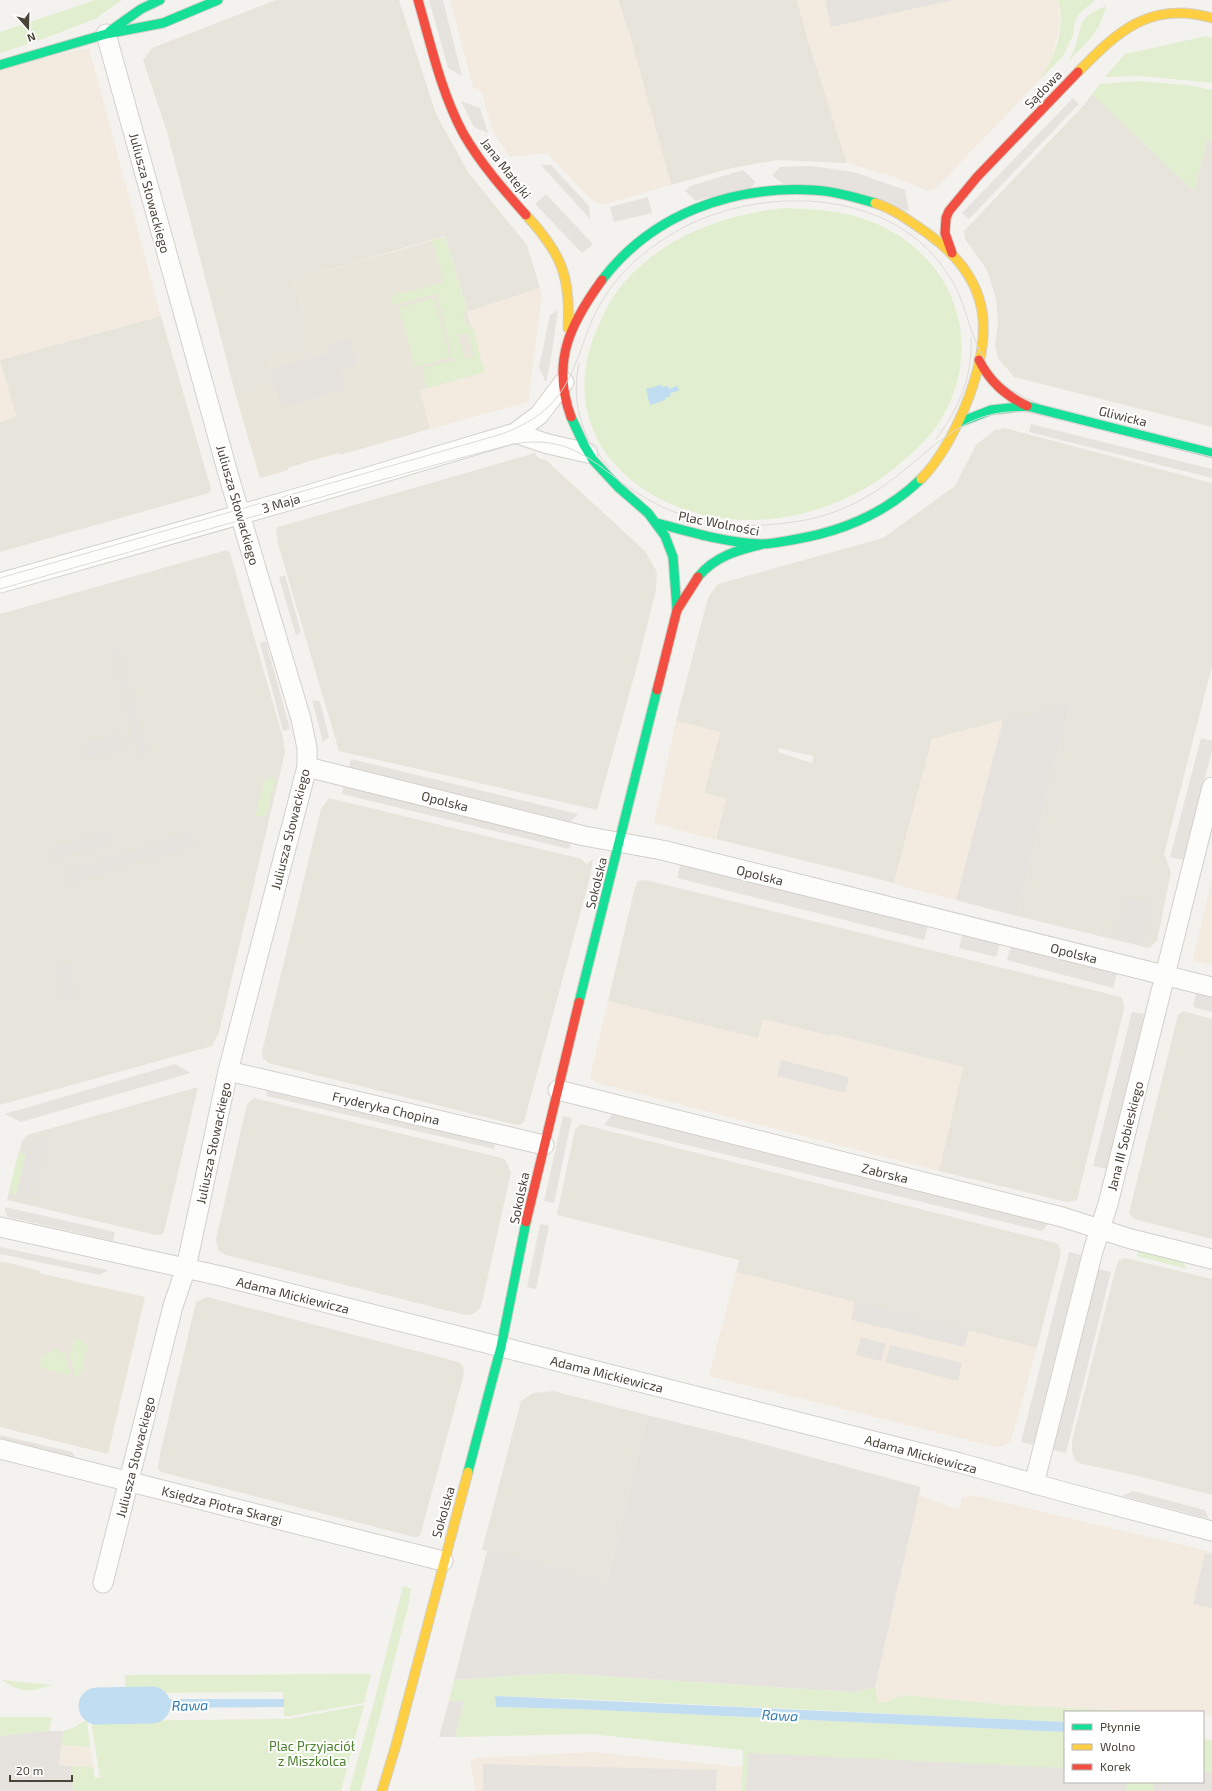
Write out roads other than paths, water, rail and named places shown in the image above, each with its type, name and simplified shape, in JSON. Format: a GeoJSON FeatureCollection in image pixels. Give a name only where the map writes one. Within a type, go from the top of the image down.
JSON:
{"type":"FeatureCollection","features":[{"type":"Feature","properties":{"kind":"street"},"geometry":{"type":"LineString","coordinates":[[106,34],[141,9],[160,0]]}},
{"type":"Feature","properties":{"kind":"street"},"geometry":{"type":"LineString","coordinates":[[0,65],[106,34],[163,23],[218,0]]}},
{"type":"Feature","properties":{"kind":"street","name":"Jana Matejki"},"geometry":{"type":"LineString","coordinates":[[418,0],[444,88],[463,132],[479,159],[494,178],[539,228],[550,243],[562,266],[566,278],[570,303],[564,347]]}},
{"type":"Feature","properties":{"kind":"street","name":"Sądowa"},"geometry":{"type":"LineString","coordinates":[[952,253],[946,240],[945,233],[946,218],[949,211],[997,155],[1114,34],[1146,12],[1170,7],[1196,10],[1212,18]]}},
{"type":"Feature","properties":{"kind":"street","name":"Juliusza Słowackiego"},"geometry":{"type":"LineString","coordinates":[[103,1583],[173,1306],[186,1268],[228,1071],[307,767],[307,748],[300,719],[240,515],[106,34]]}},
{"type":"Feature","properties":{"kind":"street","name":"Plac Wolności"},"geometry":{"type":"LineString","coordinates":[[781,189],[816,189],[842,192],[896,211],[927,231],[952,253],[967,271],[980,301],[983,319],[983,336],[971,392],[958,423],[934,464],[924,476],[888,505],[854,523],[823,534],[762,544],[724,540],[657,523],[642,507],[610,479],[588,453],[572,421],[564,382],[564,347],[584,304],[619,259],[676,216],[708,204],[746,193],[781,189]]}},
{"type":"Feature","properties":{"kind":"street","name":"Gliwicka"},"geometry":{"type":"LineString","coordinates":[[979,360],[986,375],[997,388],[1010,398],[1027,406],[1212,453]]}},
{"type":"Feature","properties":{"kind":"street","name":"3 Maja"},"geometry":{"type":"LineString","coordinates":[[0,583],[240,515],[515,433],[539,415],[564,382]]}},
{"type":"Feature","properties":{"kind":"street","name":"Gliwicka"},"geometry":{"type":"LineString","coordinates":[[958,423],[992,409],[1009,405],[1027,406]]}},
{"type":"Feature","properties":{"kind":"street"},"geometry":{"type":"LineString","coordinates":[[515,433],[548,444],[588,453]]}},
{"type":"Feature","properties":{"kind":"street","name":"Sokolska"},"geometry":{"type":"LineString","coordinates":[[657,523],[672,548],[677,610]]}},
{"type":"Feature","properties":{"kind":"street","name":"Sokolska"},"geometry":{"type":"LineString","coordinates":[[382,1791],[396,1745],[443,1561],[501,1347],[528,1212],[544,1145],[677,610],[694,579],[708,565],[726,555],[762,544]]}},
{"type":"Feature","properties":{"kind":"street","name":"Opolska"},"geometry":{"type":"LineString","coordinates":[[307,767],[584,836],[662,850],[1212,987]]}},
{"type":"Feature","properties":{"kind":"street","name":"Jana III Sobieskiego"},"geometry":{"type":"LineString","coordinates":[[1034,1484],[1100,1229],[1108,1204],[1212,787]]}},
{"type":"Feature","properties":{"kind":"street","name":"Fryderyka Chopina"},"geometry":{"type":"LineString","coordinates":[[228,1071],[544,1145]]}},
{"type":"Feature","properties":{"kind":"street","name":"Zabrska"},"geometry":{"type":"LineString","coordinates":[[558,1090],[1062,1217],[1131,1239],[1212,1259]]}},
{"type":"Feature","properties":{"kind":"street","name":"Adama Mickiewicza"},"geometry":{"type":"LineString","coordinates":[[0,1227],[186,1268],[501,1347],[960,1463],[1212,1531]]}},
{"type":"Feature","properties":{"kind":"street","name":"Księdza Piotra Skargi"},"geometry":{"type":"LineString","coordinates":[[0,1450],[129,1481],[443,1561]]}},
{"type":"Feature","properties":{"kind":"water"},"geometry":{"type":"Polygon","coordinates":[[[661,385],[662,387],[668,386],[669,389],[677,386],[679,391],[670,393],[671,396],[665,398],[665,400],[650,405],[646,389],[661,385]]]}},
{"type":"Feature","properties":{"kind":"water"},"geometry":{"type":"Polygon","coordinates":[[[495,1696],[1064,1722],[1064,1732],[577,1709],[496,1707],[495,1696]]]}},
{"type":"Feature","properties":{"kind":"water"},"geometry":{"type":"Polygon","coordinates":[[[101,1699],[284,1699],[284,1707],[101,1708],[101,1699]]]}},
{"type":"Feature","properties":{"kind":"waterway","name":"Rawa"},"geometry":{"type":"LineString","coordinates":[[97,1706],[152,1705]]}},
{"type":"Feature","properties":{"kind":"tram line"},"geometry":{"type":"LineString","coordinates":[[0,578],[502,434],[519,427],[545,410],[563,389],[577,361],[598,308],[627,268],[649,249],[686,226],[719,213],[755,204],[791,201],[828,203],[864,211],[897,226],[926,247],[949,276],[960,296],[972,333],[984,359],[1000,381],[1011,389],[1040,404],[1212,448]]}},
{"type":"Feature","properties":{"kind":"tram line"},"geometry":{"type":"LineString","coordinates":[[936,439],[958,404],[963,392],[970,366],[971,338]]}},
{"type":"Feature","properties":{"kind":"tram line"},"geometry":{"type":"LineString","coordinates":[[579,364],[576,384],[579,414],[592,445],[609,467]]}},
{"type":"Feature","properties":{"kind":"tram line"},"geometry":{"type":"LineString","coordinates":[[0,589],[367,484],[506,446],[526,442],[551,443],[580,453],[644,497],[679,514],[716,523],[735,525],[773,524],[806,520],[831,513],[855,503],[867,497],[889,482],[951,433],[968,423],[985,416],[1005,412],[1027,412],[1212,457]]}},
{"type":"Feature","properties":{"kind":"park label","name":"Plac Przyjaciół z Miszkolca"},"geometry":{"type":"Point","coordinates":[312,1754]}}]}
